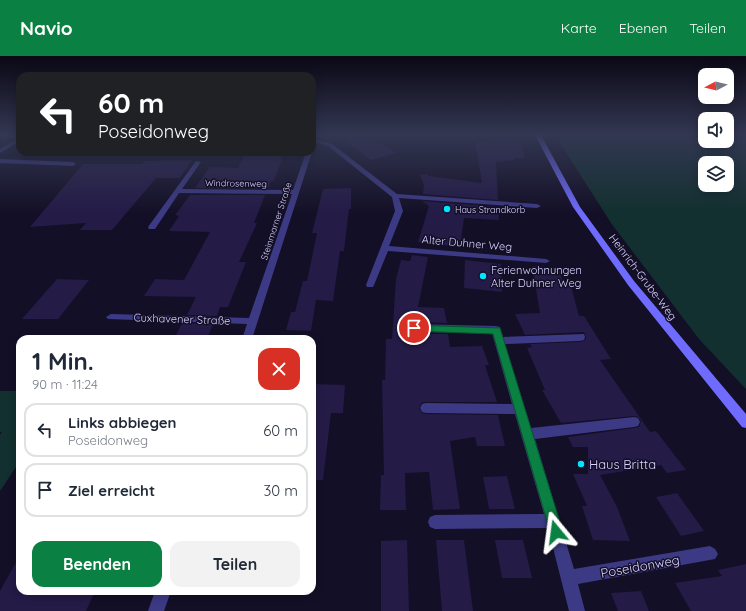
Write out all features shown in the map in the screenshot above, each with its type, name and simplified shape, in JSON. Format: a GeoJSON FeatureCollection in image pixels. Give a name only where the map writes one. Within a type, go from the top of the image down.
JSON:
{"type":"FeatureCollection","features":[{"type":"Feature","properties":{"kind":"street","name":"Steinmarner Straße"},"geometry":{"type":"LineString","coordinates":[[253,321],[306,161]]}},
{"type":"Feature","properties":{"kind":"street"},"geometry":{"type":"LineString","coordinates":[[350,161],[395,196],[537,206]]}},
{"type":"Feature","properties":{"kind":"street","name":"Heinrich-Grube-Weg"},"geometry":{"type":"LineString","coordinates":[[552,161],[577,207],[631,283],[746,423]]}},
{"type":"Feature","properties":{"kind":"street"},"geometry":{"type":"LineString","coordinates":[[0,162],[73,164]]}},
{"type":"Feature","properties":{"kind":"street","name":"Windrosenweg"},"geometry":{"type":"LineString","coordinates":[[152,228],[198,162]]}},
{"type":"Feature","properties":{"kind":"street","name":"Windrosenweg"},"geometry":{"type":"LineString","coordinates":[[177,191],[295,192]]}},
{"type":"Feature","properties":{"kind":"street"},"geometry":{"type":"LineString","coordinates":[[370,285],[399,212],[395,196]]}},
{"type":"Feature","properties":{"kind":"street","name":"Alter Duhner Weg"},"geometry":{"type":"LineString","coordinates":[[385,248],[546,261]]}},
{"type":"Feature","properties":{"kind":"street","name":"Cuxhavener Straße"},"geometry":{"type":"LineString","coordinates":[[111,317],[253,321]]}},
{"type":"Feature","properties":{"kind":"street"},"geometry":{"type":"LineString","coordinates":[[248,335],[253,321]]}},
{"type":"Feature","properties":{"kind":"street"},"geometry":{"type":"LineString","coordinates":[[414,328],[496,330],[570,578],[577,611]]}},
{"type":"Feature","properties":{"kind":"street"},"geometry":{"type":"LineString","coordinates":[[500,341],[580,337]]}},
{"type":"Feature","properties":{"kind":"street"},"geometry":{"type":"LineString","coordinates":[[426,408],[520,410]]}},
{"type":"Feature","properties":{"kind":"street"},"geometry":{"type":"LineString","coordinates":[[527,434],[634,422]]}},
{"type":"Feature","properties":{"kind":"street"},"geometry":{"type":"LineString","coordinates":[[435,522],[553,521]]}},
{"type":"Feature","properties":{"kind":"street","name":"Poseidonweg"},"geometry":{"type":"LineString","coordinates":[[570,578],[710,554]]}},
{"type":"Feature","properties":{"kind":"street"},"geometry":{"type":"LineString","coordinates":[[156,611],[162,595]]}},
{"type":"Feature","properties":{"kind":"green space"},"geometry":{"type":"Polygon","coordinates":[[[571,161],[698,161],[698,192],[734,192],[734,161],[746,161],[746,389],[699,339],[611,223],[571,161]]]}},
{"type":"Feature","properties":{"kind":"green space"},"geometry":{"type":"Polygon","coordinates":[[[0,391],[16,391],[16,467],[0,491],[0,435],[2,432],[0,432],[0,391]]]}},
{"type":"Feature","properties":{"kind":"building"},"geometry":{"type":"Polygon","coordinates":[[[145,161],[191,161],[180,178],[156,178],[112,230],[80,230],[86,223],[30,227],[83,164],[142,164],[145,161]]]}},
{"type":"Feature","properties":{"kind":"building"},"geometry":{"type":"Polygon","coordinates":[[[242,161],[281,161],[274,181],[271,181],[268,188],[195,188],[210,167],[238,168],[242,161]]]}},
{"type":"Feature","properties":{"kind":"building"},"geometry":{"type":"Polygon","coordinates":[[[478,161],[506,161],[496,162],[498,200],[423,194],[424,185],[420,174],[425,175],[425,173],[429,176],[482,183],[478,161]]]}},
{"type":"Feature","properties":{"kind":"building"},"geometry":{"type":"Polygon","coordinates":[[[351,188],[351,209],[349,209],[344,251],[340,251],[333,301],[316,300],[311,331],[286,330],[291,312],[295,312],[303,281],[307,281],[317,233],[312,233],[323,189],[351,188]]]}},
{"type":"Feature","properties":{"kind":"building"},"geometry":{"type":"Polygon","coordinates":[[[190,195],[265,195],[254,223],[257,223],[239,262],[246,262],[228,307],[220,307],[217,316],[187,315],[196,297],[144,296],[155,279],[184,280],[210,232],[169,231],[179,216],[175,215],[190,195]]]}},
{"type":"Feature","properties":{"kind":"building"},"geometry":{"type":"Polygon","coordinates":[[[422,201],[498,207],[499,220],[464,218],[460,247],[418,242],[429,206],[422,201]]]}},
{"type":"Feature","properties":{"kind":"building"},"geometry":{"type":"Polygon","coordinates":[[[412,255],[428,257],[418,307],[444,308],[447,323],[414,322],[408,327],[408,329],[414,334],[448,334],[450,347],[482,346],[489,365],[485,365],[497,402],[421,403],[419,409],[422,413],[426,414],[498,415],[505,446],[477,446],[475,437],[450,441],[460,509],[433,510],[429,472],[405,473],[406,510],[380,509],[381,475],[384,475],[382,380],[385,380],[386,339],[392,339],[396,279],[401,260],[410,261],[412,255]]]}},
{"type":"Feature","properties":{"kind":"building","name":"Ferienwohnungen Alter Duhner Weg"},"geometry":{"type":"Polygon","coordinates":[[[465,260],[501,264],[502,292],[464,288],[465,260]]]}},
{"type":"Feature","properties":{"kind":"building"},"geometry":{"type":"Polygon","coordinates":[[[532,266],[559,268],[564,286],[571,286],[579,316],[584,316],[611,359],[600,360],[650,432],[656,431],[686,470],[667,473],[661,465],[600,475],[617,507],[630,541],[593,540],[582,506],[587,506],[573,474],[588,474],[588,447],[573,447],[568,437],[639,427],[641,421],[638,417],[634,416],[561,423],[542,390],[545,390],[527,348],[532,347],[530,344],[580,342],[585,340],[586,337],[584,332],[525,335],[515,314],[540,313],[532,266]]]}},
{"type":"Feature","properties":{"kind":"building"},"geometry":{"type":"Polygon","coordinates":[[[57,279],[89,280],[58,319],[22,319],[57,279]]]}},
{"type":"Feature","properties":{"kind":"building"},"geometry":{"type":"Polygon","coordinates":[[[182,323],[213,324],[209,335],[176,335],[182,323]]]}},
{"type":"Feature","properties":{"kind":"building"},"geometry":{"type":"Polygon","coordinates":[[[316,384],[345,385],[343,413],[331,413],[323,480],[316,480],[316,384]]]}},
{"type":"Feature","properties":{"kind":"building"},"geometry":{"type":"Polygon","coordinates":[[[507,476],[515,509],[489,509],[483,477],[507,476]]]}},
{"type":"Feature","properties":{"kind":"building"},"geometry":{"type":"Polygon","coordinates":[[[677,493],[704,531],[681,536],[656,497],[677,493]]]}},
{"type":"Feature","properties":{"kind":"building"},"geometry":{"type":"Polygon","coordinates":[[[407,540],[409,611],[381,611],[381,541],[407,540]]]}},
{"type":"Feature","properties":{"kind":"building"},"geometry":{"type":"Polygon","coordinates":[[[436,540],[464,540],[473,611],[442,611],[436,540]]]}},
{"type":"Feature","properties":{"kind":"building"},"geometry":{"type":"Polygon","coordinates":[[[495,540],[523,540],[532,578],[502,578],[495,540]]]}},
{"type":"Feature","properties":{"kind":"building"},"geometry":{"type":"Polygon","coordinates":[[[16,562],[16,595],[93,595],[86,611],[0,611],[0,591],[16,562]]]}},
{"type":"Feature","properties":{"kind":"building"},"geometry":{"type":"Polygon","coordinates":[[[746,564],[746,611],[691,611],[675,583],[722,576],[718,570],[746,564]]]}},
{"type":"Feature","properties":{"kind":"building"},"geometry":{"type":"Polygon","coordinates":[[[641,591],[649,611],[618,611],[611,593],[641,591]]]}},
{"type":"Feature","properties":{"kind":"place","name":"Haus Strandkorb"},"geometry":{"type":"Point","coordinates":[447,209]}},
{"type":"Feature","properties":{"kind":"place","name":"Ferienwohnungen Alter Duhner Weg"},"geometry":{"type":"Point","coordinates":[483,276]}},
{"type":"Feature","properties":{"kind":"place","name":"Haus Britta"},"geometry":{"type":"Point","coordinates":[581,464]}},
{"type":"Feature","properties":{"kind":"route"},"geometry":{"type":"LineString","coordinates":[[414,328],[496,330],[556,532]]}}]}
